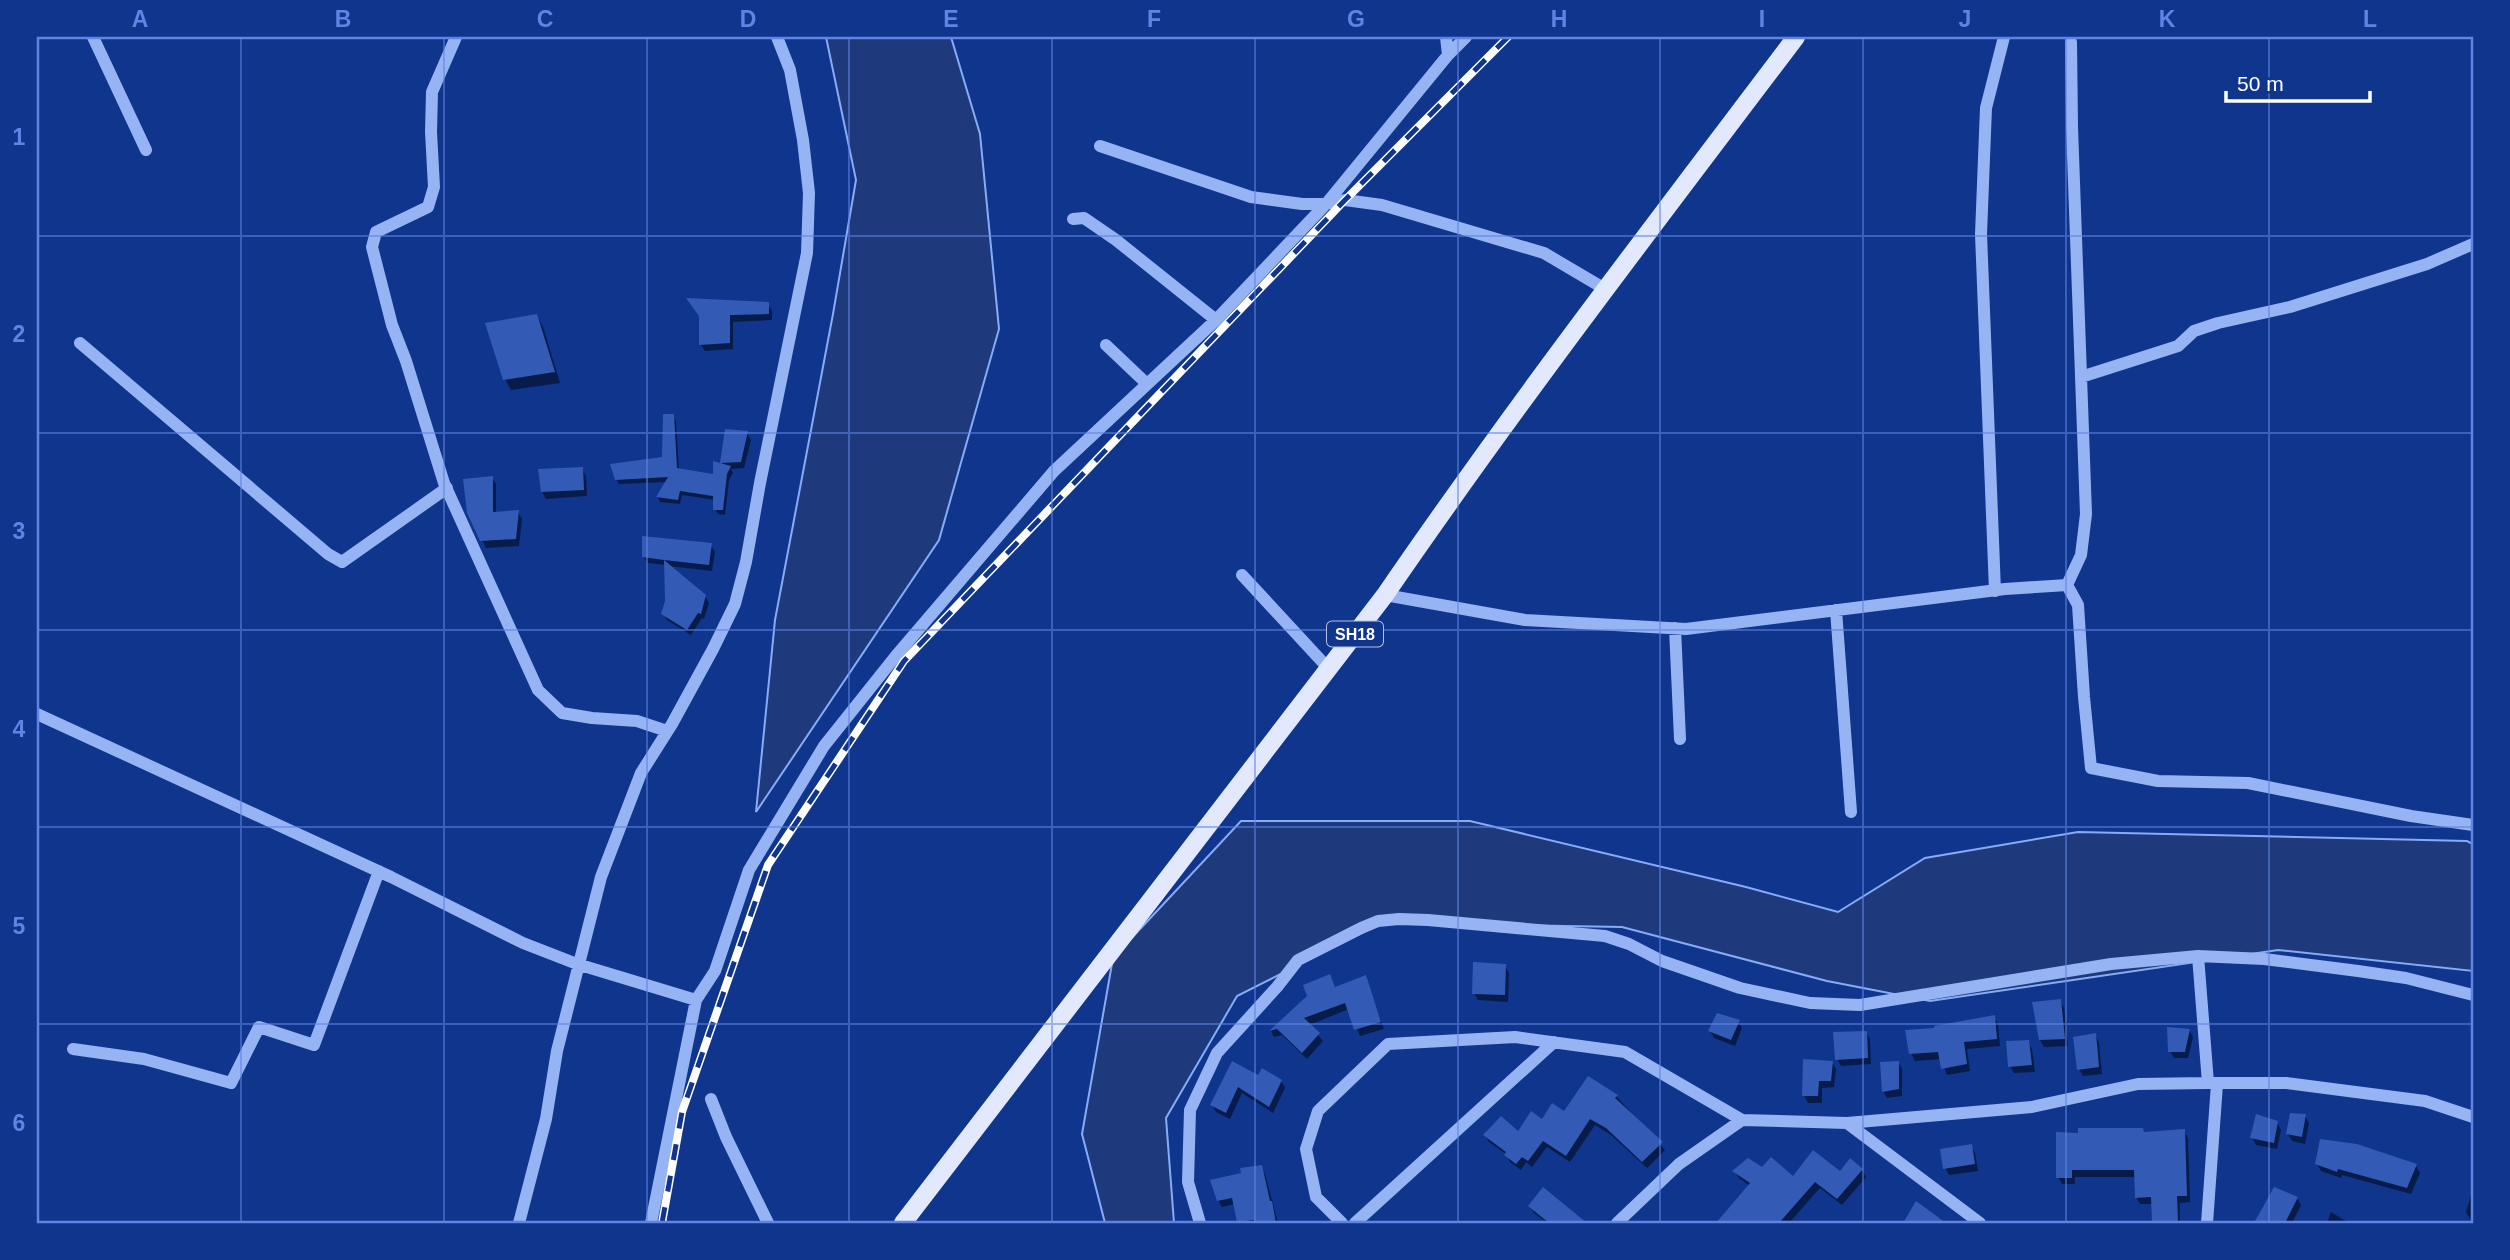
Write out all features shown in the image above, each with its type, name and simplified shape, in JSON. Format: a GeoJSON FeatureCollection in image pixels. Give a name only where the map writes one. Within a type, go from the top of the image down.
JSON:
{"type":"FeatureCollection","features":[{"type":"Feature","properties":{"kind":"main road","name":"SH18"},"geometry":{"type":"LineString","coordinates":[[903,1223],[1385,596],[1449,502],[1605,289],[1796,37]]}},
{"type":"Feature","properties":{"kind":"street"},"geometry":{"type":"LineString","coordinates":[[93,37],[146,150]]}},
{"type":"Feature","properties":{"kind":"street"},"geometry":{"type":"LineString","coordinates":[[456,37],[432,92],[430,132],[435,187],[428,207],[376,232],[372,247],[391,325],[406,361],[447,488],[538,690],[562,713],[637,721],[667,731]]}},
{"type":"Feature","properties":{"kind":"street"},"geometry":{"type":"LineString","coordinates":[[519,1223],[546,1119],[557,1051],[601,877],[641,773],[713,649],[735,604],[747,562],[760,483],[807,253],[809,193],[803,140],[790,70],[776,37]]}},
{"type":"Feature","properties":{"kind":"street"},"geometry":{"type":"LineString","coordinates":[[1446,37],[1448,55]]}},
{"type":"Feature","properties":{"kind":"street"},"geometry":{"type":"LineString","coordinates":[[651,1223],[696,1000],[715,971],[748,870],[824,747],[895,657],[1054,471],[1216,320],[1326,204],[1448,55],[1466,37]]}},
{"type":"Feature","properties":{"kind":"street"},"geometry":{"type":"LineString","coordinates":[[1995,591],[1980,234],[1986,108],[2004,37]]}},
{"type":"Feature","properties":{"kind":"street"},"geometry":{"type":"LineString","coordinates":[[2067,585],[2081,555],[2086,514],[2071,127],[2071,42]]}},
{"type":"Feature","properties":{"kind":"street"},"geometry":{"type":"LineString","coordinates":[[1100,146],[1251,197],[1302,204],[1326,204],[1345,200],[1382,205],[1544,253],[1605,289]]}},
{"type":"Feature","properties":{"kind":"street"},"geometry":{"type":"LineString","coordinates":[[1073,219],[1084,218],[1116,240],[1216,320]]}},
{"type":"Feature","properties":{"kind":"street"},"geometry":{"type":"LineString","coordinates":[[2081,377],[2178,346],[2194,331],[2303,303],[2427,264],[2473,244]]}},
{"type":"Feature","properties":{"kind":"street"},"geometry":{"type":"LineString","coordinates":[[80,343],[328,554],[342,562],[447,488]]}},
{"type":"Feature","properties":{"kind":"street"},"geometry":{"type":"LineString","coordinates":[[1105,345],[1146,383]]}},
{"type":"Feature","properties":{"kind":"street"},"geometry":{"type":"LineString","coordinates":[[1242,575],[1328,668]]}},
{"type":"Feature","properties":{"kind":"street"},"geometry":{"type":"LineString","coordinates":[[1385,596],[1525,620],[1675,628],[2067,585]]}},
{"type":"Feature","properties":{"kind":"street"},"geometry":{"type":"LineString","coordinates":[[2067,585],[2078,605],[2091,768],[2158,781],[2248,783],[2411,816],[2473,825]]}},
{"type":"Feature","properties":{"kind":"street"},"geometry":{"type":"LineString","coordinates":[[1836,610],[1851,812]]}},
{"type":"Feature","properties":{"kind":"street"},"geometry":{"type":"LineString","coordinates":[[1675,628],[1679,739]]}},
{"type":"Feature","properties":{"kind":"street"},"geometry":{"type":"LineString","coordinates":[[37,715],[379,871],[523,943],[578,964],[696,1000]]}},
{"type":"Feature","properties":{"kind":"street"},"geometry":{"type":"LineString","coordinates":[[73,1049],[144,1059],[231,1083],[259,1027],[314,1045],[379,871]]}},
{"type":"Feature","properties":{"kind":"street"},"geometry":{"type":"LineString","coordinates":[[1200,1223],[1188,1182],[1190,1110],[1217,1054],[1298,960],[1378,921],[1428,920],[1605,936],[1629,944],[1662,961],[1740,988],[1810,1003],[1860,1005],[2111,964],[2198,956],[2264,959],[2358,971],[2406,978],[2473,995]]}},
{"type":"Feature","properties":{"kind":"street"},"geometry":{"type":"LineString","coordinates":[[2198,956],[2213,1084],[2207,1223]]}},
{"type":"Feature","properties":{"kind":"street"},"geometry":{"type":"LineString","coordinates":[[1342,1223],[1316,1196],[1306,1149],[1318,1111],[1388,1044],[1515,1037],[1625,1052],[1742,1120],[1847,1123],[2032,1107],[2138,1084],[2286,1083],[2425,1101],[2473,1116]]}},
{"type":"Feature","properties":{"kind":"street"},"geometry":{"type":"LineString","coordinates":[[1355,1223],[1554,1042]]}},
{"type":"Feature","properties":{"kind":"street"},"geometry":{"type":"LineString","coordinates":[[711,1099],[726,1137],[768,1223]]}},
{"type":"Feature","properties":{"kind":"street"},"geometry":{"type":"LineString","coordinates":[[1621,1222],[1679,1164],[1742,1120]]}},
{"type":"Feature","properties":{"kind":"street"},"geometry":{"type":"LineString","coordinates":[[1847,1123],[1980,1223]]}},
{"type":"Feature","properties":{"kind":"water"},"geometry":{"type":"Polygon","coordinates":[[[826,37],[951,37],[980,134],[999,329],[939,540],[756,812],[775,620],[856,180],[826,37]]]}},
{"type":"Feature","properties":{"kind":"water"},"geometry":{"type":"Polygon","coordinates":[[[1241,821],[1470,821],[1746,887],[1838,912],[1925,858],[2078,832],[2467,841],[2473,844],[2473,971],[2278,950],[1930,1001],[1827,981],[1622,927],[1382,923],[1237,996],[1166,1118],[1174,1223],[1105,1223],[1082,1134],[1113,958],[1241,821]]]}},
{"type":"Feature","properties":{"kind":"building"},"geometry":{"type":"Polygon","coordinates":[[[686,298],[769,302],[769,314],[730,315],[730,343],[699,345],[699,316],[686,298]]]}},
{"type":"Feature","properties":{"kind":"building"},"geometry":{"type":"Polygon","coordinates":[[[537,314],[555,372],[503,380],[485,323],[537,314]]]}},
{"type":"Feature","properties":{"kind":"building"},"geometry":{"type":"Polygon","coordinates":[[[663,414],[674,414],[677,468],[713,474],[713,461],[731,466],[727,474],[723,510],[713,510],[713,496],[680,491],[678,500],[656,497],[668,477],[615,480],[610,464],[662,457],[663,414]]]}},
{"type":"Feature","properties":{"kind":"building"},"geometry":{"type":"Polygon","coordinates":[[[725,429],[748,431],[741,462],[720,463],[725,429]]]}},
{"type":"Feature","properties":{"kind":"building"},"geometry":{"type":"Polygon","coordinates":[[[583,467],[584,490],[541,492],[538,469],[583,467]]]}},
{"type":"Feature","properties":{"kind":"building"},"geometry":{"type":"Polygon","coordinates":[[[493,476],[493,512],[519,510],[516,539],[480,541],[467,513],[463,479],[493,476]]]}},
{"type":"Feature","properties":{"kind":"building"},"geometry":{"type":"Polygon","coordinates":[[[642,536],[712,543],[709,565],[642,557],[642,536]]]}},
{"type":"Feature","properties":{"kind":"building"},"geometry":{"type":"Polygon","coordinates":[[[664,560],[706,595],[701,614],[698,613],[687,630],[661,614],[665,601],[664,560]]]}},
{"type":"Feature","properties":{"kind":"building"},"geometry":{"type":"Polygon","coordinates":[[[1473,962],[1506,964],[1505,995],[1472,994],[1473,962]]]}},
{"type":"Feature","properties":{"kind":"building"},"geometry":{"type":"Polygon","coordinates":[[[1330,974],[1335,987],[1366,975],[1381,1022],[1354,1030],[1345,1003],[1304,1018],[1320,1033],[1302,1053],[1277,1029],[1269,1031],[1307,996],[1303,985],[1330,974]]]}},
{"type":"Feature","properties":{"kind":"building"},"geometry":{"type":"Polygon","coordinates":[[[2061,999],[2065,1039],[2039,1040],[2032,1002],[2061,999]]]}},
{"type":"Feature","properties":{"kind":"building"},"geometry":{"type":"Polygon","coordinates":[[[1717,1013],[1740,1020],[1731,1040],[1708,1031],[1717,1013]]]}},
{"type":"Feature","properties":{"kind":"building"},"geometry":{"type":"Polygon","coordinates":[[[1995,1015],[1997,1039],[1964,1042],[1967,1064],[1941,1069],[1938,1052],[1909,1054],[1905,1030],[1934,1028],[1995,1015]]]}},
{"type":"Feature","properties":{"kind":"building"},"geometry":{"type":"Polygon","coordinates":[[[2167,1027],[2190,1029],[2185,1052],[2168,1052],[2167,1027]]]}},
{"type":"Feature","properties":{"kind":"building"},"geometry":{"type":"Polygon","coordinates":[[[1867,1031],[1868,1058],[1835,1060],[1833,1032],[1867,1031]]]}},
{"type":"Feature","properties":{"kind":"building"},"geometry":{"type":"Polygon","coordinates":[[[2096,1033],[2099,1067],[2077,1070],[2073,1037],[2096,1033]]]}},
{"type":"Feature","properties":{"kind":"building"},"geometry":{"type":"Polygon","coordinates":[[[2029,1040],[2032,1065],[2008,1067],[2006,1041],[2029,1040]]]}},
{"type":"Feature","properties":{"kind":"building"},"geometry":{"type":"Polygon","coordinates":[[[1803,1059],[1833,1061],[1831,1081],[1819,1081],[1818,1096],[1802,1096],[1803,1059]]]}},
{"type":"Feature","properties":{"kind":"building"},"geometry":{"type":"Polygon","coordinates":[[[1232,1061],[1258,1075],[1262,1068],[1282,1080],[1269,1107],[1238,1087],[1226,1113],[1210,1105],[1232,1061]]]}},
{"type":"Feature","properties":{"kind":"building"},"geometry":{"type":"Polygon","coordinates":[[[1899,1061],[1899,1089],[1882,1092],[1880,1062],[1899,1061]]]}},
{"type":"Feature","properties":{"kind":"building"},"geometry":{"type":"Polygon","coordinates":[[[1588,1076],[1618,1095],[1615,1098],[1663,1142],[1642,1162],[1606,1128],[1590,1119],[1566,1156],[1543,1141],[1528,1161],[1522,1157],[1516,1164],[1504,1155],[1506,1152],[1483,1135],[1501,1116],[1518,1131],[1531,1111],[1542,1119],[1552,1103],[1564,1111],[1588,1076]]]}},
{"type":"Feature","properties":{"kind":"building"},"geometry":{"type":"Polygon","coordinates":[[[2290,1113],[2306,1114],[2302,1137],[2286,1134],[2290,1113]]]}},
{"type":"Feature","properties":{"kind":"building"},"geometry":{"type":"Polygon","coordinates":[[[2256,1114],[2278,1121],[2274,1143],[2250,1138],[2256,1114]]]}},
{"type":"Feature","properties":{"kind":"building"},"geometry":{"type":"Polygon","coordinates":[[[2078,1128],[2143,1128],[2144,1132],[2185,1129],[2187,1196],[2177,1196],[2178,1223],[2152,1223],[2151,1197],[2135,1198],[2134,1170],[2072,1170],[2072,1178],[2056,1178],[2056,1132],[2078,1133],[2078,1128]]]}},
{"type":"Feature","properties":{"kind":"building"},"geometry":{"type":"Polygon","coordinates":[[[2320,1139],[2357,1144],[2417,1164],[2407,1188],[2338,1169],[2337,1172],[2315,1164],[2320,1139]]]}},
{"type":"Feature","properties":{"kind":"building"},"geometry":{"type":"Polygon","coordinates":[[[1972,1144],[1975,1164],[1943,1169],[1940,1149],[1972,1144]]]}},
{"type":"Feature","properties":{"kind":"building"},"geometry":{"type":"Polygon","coordinates":[[[1813,1150],[1840,1171],[1850,1158],[1863,1169],[1837,1199],[1815,1182],[1779,1223],[1716,1223],[1750,1183],[1732,1171],[1748,1158],[1762,1167],[1771,1157],[1793,1176],[1813,1150]]]}},
{"type":"Feature","properties":{"kind":"building"},"geometry":{"type":"Polygon","coordinates":[[[1262,1165],[1276,1223],[1255,1223],[1254,1220],[1237,1222],[1232,1198],[1217,1201],[1210,1180],[1241,1173],[1240,1168],[1262,1165]]]}},
{"type":"Feature","properties":{"kind":"building"},"geometry":{"type":"Polygon","coordinates":[[[1543,1187],[1587,1223],[1549,1223],[1528,1206],[1543,1187]]]}},
{"type":"Feature","properties":{"kind":"building"},"geometry":{"type":"Polygon","coordinates":[[[2274,1187],[2298,1197],[2285,1223],[2254,1223],[2274,1187]]]}},
{"type":"Feature","properties":{"kind":"building"},"geometry":{"type":"Polygon","coordinates":[[[1916,1201],[1946,1223],[1903,1223],[1916,1201]]]}},
{"type":"Feature","properties":{"kind":"railway"},"geometry":{"type":"LineString","coordinates":[[662,1223],[682,1112],[768,865],[904,661],[1345,200],[1508,37]]}}]}
